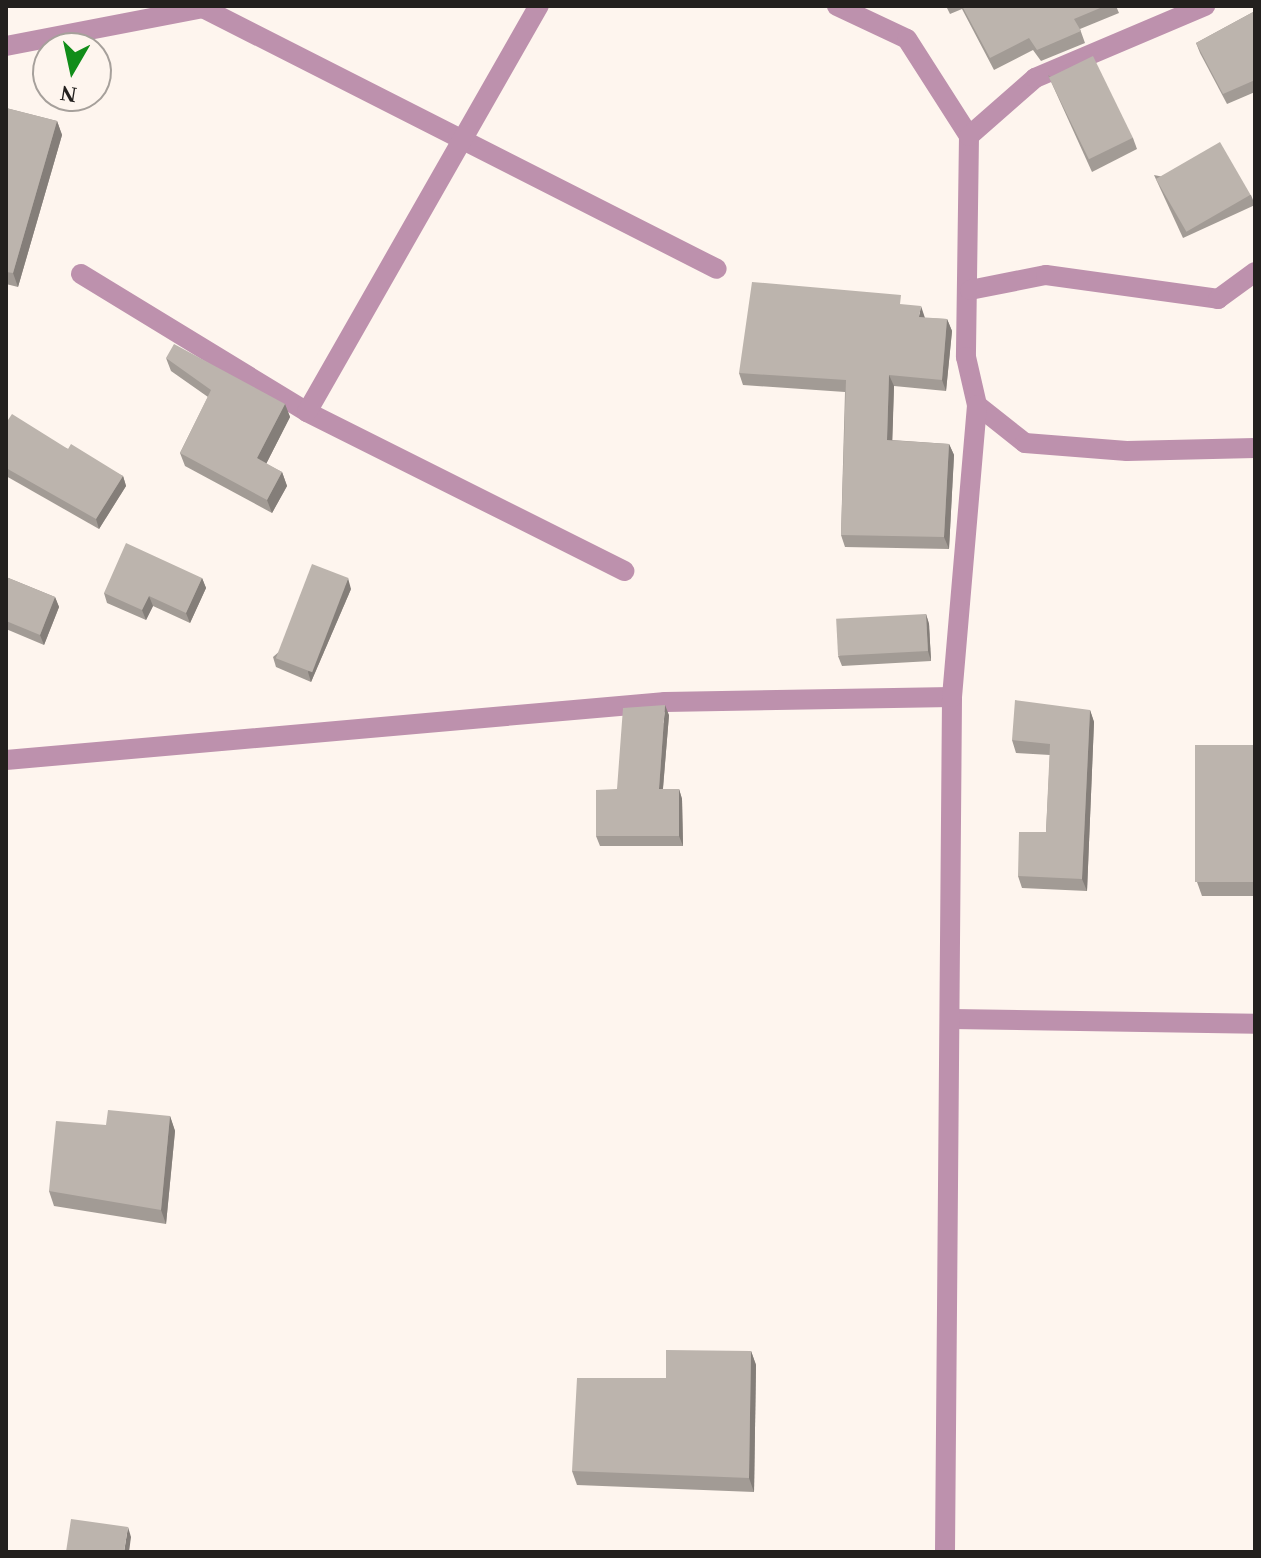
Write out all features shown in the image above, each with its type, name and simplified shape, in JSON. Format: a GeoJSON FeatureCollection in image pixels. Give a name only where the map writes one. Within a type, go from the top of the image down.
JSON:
{"type":"FeatureCollection","features":[{"type":"Feature","properties":{"kind":"street"},"geometry":{"type":"LineString","coordinates":[[307,412],[466,143],[539,6]]}},
{"type":"Feature","properties":{"kind":"street"},"geometry":{"type":"LineString","coordinates":[[837,6],[907,39],[969,136],[970,290],[966,357],[977,405],[952,697],[952,1019],[945,1552]]}},
{"type":"Feature","properties":{"kind":"street"},"geometry":{"type":"LineString","coordinates":[[969,136],[1035,78],[1205,6]]}},
{"type":"Feature","properties":{"kind":"street"},"geometry":{"type":"LineString","coordinates":[[6,46],[203,8],[717,269]]}},
{"type":"Feature","properties":{"kind":"street"},"geometry":{"type":"LineString","coordinates":[[970,290],[1046,275],[1218,299],[1255,272]]}},
{"type":"Feature","properties":{"kind":"street"},"geometry":{"type":"LineString","coordinates":[[81,274],[307,412],[624,571]]}},
{"type":"Feature","properties":{"kind":"street"},"geometry":{"type":"LineString","coordinates":[[977,405],[1025,443],[1127,451],[1255,448]]}},
{"type":"Feature","properties":{"kind":"street"},"geometry":{"type":"LineString","coordinates":[[6,760],[665,702],[952,697]]}},
{"type":"Feature","properties":{"kind":"street"},"geometry":{"type":"LineString","coordinates":[[952,1019],[1255,1024]]}},
{"type":"Feature","properties":{"kind":"building"},"geometry":{"type":"Polygon","coordinates":[[[962,6],[1105,6],[1074,19],[1081,31],[1037,50],[1029,38],[990,58],[962,6]]]}},
{"type":"Feature","properties":{"kind":"building"},"geometry":{"type":"Polygon","coordinates":[[[1255,11],[1255,80],[1223,94],[1196,43],[1255,11]]]}},
{"type":"Feature","properties":{"kind":"building"},"geometry":{"type":"Polygon","coordinates":[[[1093,56],[1133,138],[1089,159],[1049,77],[1093,56]]]}},
{"type":"Feature","properties":{"kind":"building"},"geometry":{"type":"Polygon","coordinates":[[[6,108],[57,121],[13,273],[6,272],[6,108]]]}},
{"type":"Feature","properties":{"kind":"building"},"geometry":{"type":"Polygon","coordinates":[[[1220,142],[1250,195],[1186,232],[1156,179],[1220,142]]]}},
{"type":"Feature","properties":{"kind":"building"},"geometry":{"type":"Polygon","coordinates":[[[752,282],[901,295],[900,304],[921,306],[919,317],[947,319],[942,380],[889,375],[887,440],[949,444],[944,537],[841,535],[846,380],[739,373],[752,282]]]}},
{"type":"Feature","properties":{"kind":"building"},"geometry":{"type":"Polygon","coordinates":[[[174,344],[285,404],[257,458],[282,472],[267,500],[180,453],[211,390],[166,358],[174,344]]]}},
{"type":"Feature","properties":{"kind":"building"},"geometry":{"type":"Polygon","coordinates":[[[12,414],[68,449],[71,444],[123,476],[96,519],[6,468],[6,423],[12,414]]]}},
{"type":"Feature","properties":{"kind":"building"},"geometry":{"type":"Polygon","coordinates":[[[126,543],[202,578],[186,613],[149,596],[142,610],[104,593],[126,543]]]}},
{"type":"Feature","properties":{"kind":"building"},"geometry":{"type":"Polygon","coordinates":[[[312,564],[348,578],[312,672],[276,658],[312,564]]]}},
{"type":"Feature","properties":{"kind":"building"},"geometry":{"type":"Polygon","coordinates":[[[6,577],[55,597],[40,635],[6,621],[6,577]]]}},
{"type":"Feature","properties":{"kind":"building"},"geometry":{"type":"Polygon","coordinates":[[[926,614],[928,651],[838,656],[836,619],[926,614]]]}},
{"type":"Feature","properties":{"kind":"building"},"geometry":{"type":"Polygon","coordinates":[[[1015,700],[1090,710],[1082,879],[1018,876],[1019,832],[1046,832],[1050,744],[1012,740],[1015,700]]]}},
{"type":"Feature","properties":{"kind":"building"},"geometry":{"type":"Polygon","coordinates":[[[665,705],[659,789],[679,789],[679,836],[596,836],[596,790],[617,789],[623,708],[665,705]]]}},
{"type":"Feature","properties":{"kind":"building"},"geometry":{"type":"Polygon","coordinates":[[[1195,745],[1255,745],[1255,882],[1195,882],[1195,745]]]}},
{"type":"Feature","properties":{"kind":"building"},"geometry":{"type":"Polygon","coordinates":[[[108,1110],[170,1116],[161,1210],[49,1191],[56,1121],[106,1125],[108,1110]]]}},
{"type":"Feature","properties":{"kind":"building"},"geometry":{"type":"Polygon","coordinates":[[[666,1350],[751,1351],[749,1478],[572,1471],[577,1378],[666,1378],[666,1350]]]}},
{"type":"Feature","properties":{"kind":"building"},"geometry":{"type":"Polygon","coordinates":[[[71,1519],[128,1527],[124,1552],[66,1552],[71,1519]]]}}]}
